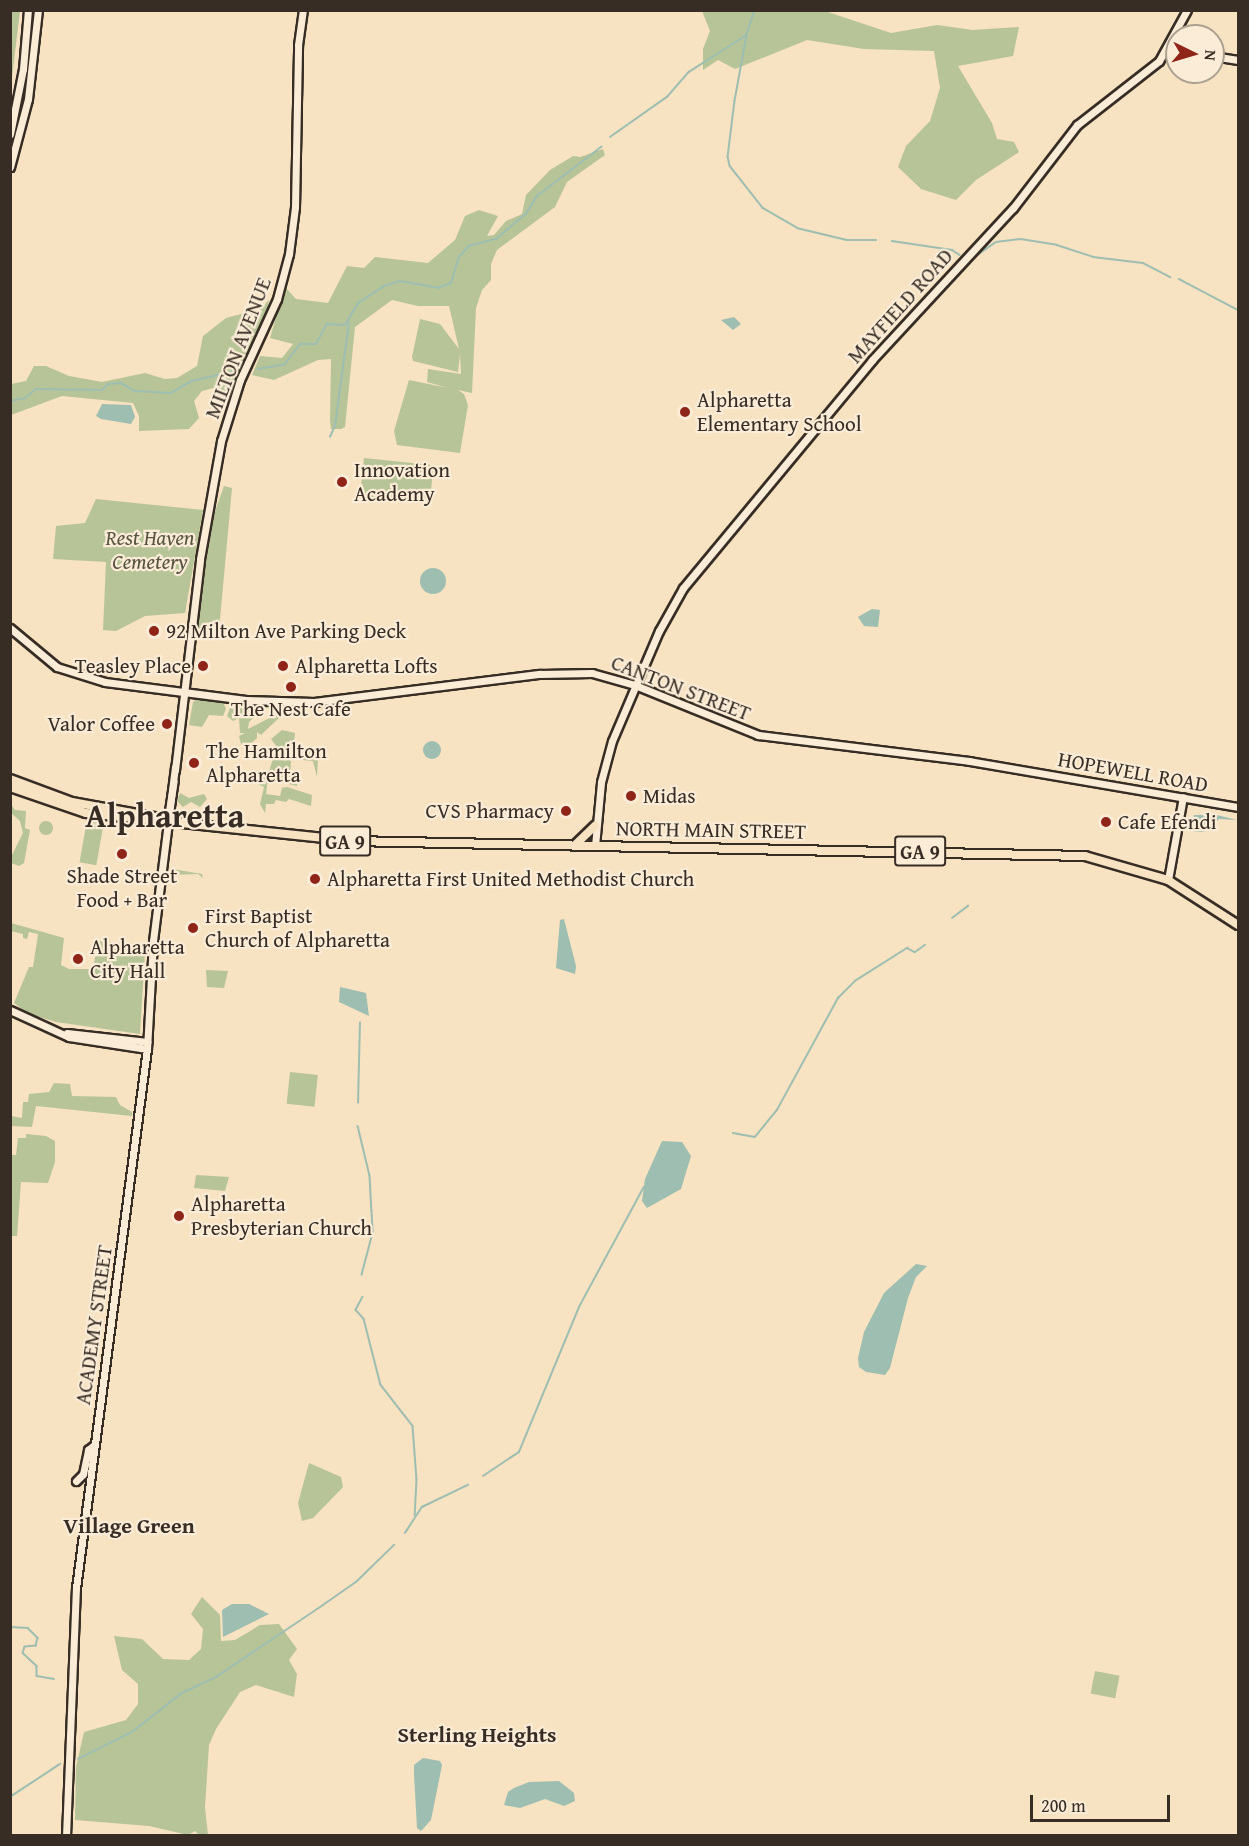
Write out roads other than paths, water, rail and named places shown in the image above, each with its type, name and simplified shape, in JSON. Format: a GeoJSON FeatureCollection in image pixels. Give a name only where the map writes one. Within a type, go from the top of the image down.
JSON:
{"type":"FeatureCollection","features":[{"type":"Feature","properties":{"kind":"main road","name":"GA 9"},"geometry":{"type":"LineString","coordinates":[[10,779],[72,802],[167,820]]}},
{"type":"Feature","properties":{"kind":"main road","name":"GA 9"},"geometry":{"type":"LineString","coordinates":[[10,787],[86,813],[167,820]]}},
{"type":"Feature","properties":{"kind":"main road","name":"NORTH MAIN STREET"},"geometry":{"type":"LineString","coordinates":[[167,820],[351,842],[1067,854],[1117,862],[1168,880],[1239,925]]}},
{"type":"Feature","properties":{"kind":"main road"},"geometry":{"type":"LineString","coordinates":[[574,846],[595,826]]}},
{"type":"Feature","properties":{"kind":"street"},"geometry":{"type":"LineString","coordinates":[[10,134],[23,69],[28,10]]}},
{"type":"Feature","properties":{"kind":"street"},"geometry":{"type":"LineString","coordinates":[[10,166],[28,99],[38,10]]}},
{"type":"Feature","properties":{"kind":"street","name":"MILTON AVENUE"},"geometry":{"type":"LineString","coordinates":[[167,820],[172,810],[200,559],[221,441],[240,380],[277,299],[289,254],[295,207],[303,10]]}},
{"type":"Feature","properties":{"kind":"street","name":"MAYFIELD ROAD"},"geometry":{"type":"LineString","coordinates":[[1181,24],[1187,10]]}},
{"type":"Feature","properties":{"kind":"street","name":"MAYFIELD ROAD"},"geometry":{"type":"LineString","coordinates":[[595,846],[595,826],[605,763],[635,685],[664,620],[683,588],[872,360],[1013,208],[1077,125],[1152,68],[1165,52]]}},
{"type":"Feature","properties":{"kind":"street","name":"CANTON STREET"},"geometry":{"type":"LineString","coordinates":[[10,628],[46,660],[74,675],[184,692],[261,702],[328,702],[567,672],[601,674],[635,685],[758,735],[1022,769]]}},
{"type":"Feature","properties":{"kind":"street","name":"HOPEWELL ROAD"},"geometry":{"type":"LineString","coordinates":[[1022,769],[1239,807]]}},
{"type":"Feature","properties":{"kind":"street"},"geometry":{"type":"LineString","coordinates":[[1168,880],[1183,797]]}},
{"type":"Feature","properties":{"kind":"street","name":"ACADEMY STREET"},"geometry":{"type":"LineString","coordinates":[[66,1836],[73,1622],[94,1445],[148,1046],[153,941],[167,820]]}},
{"type":"Feature","properties":{"kind":"street"},"geometry":{"type":"LineString","coordinates":[[10,1011],[69,1037],[148,1046]]}},
{"type":"Feature","properties":{"kind":"street"},"geometry":{"type":"LineString","coordinates":[[76,1481],[83,1474],[88,1450],[94,1445]]}},
{"type":"Feature","properties":{"kind":"waterway"},"geometry":{"type":"LineString","coordinates":[[755,10],[747,35],[735,101],[728,157],[730,166],[763,208],[797,228],[847,240],[876,240]]}},
{"type":"Feature","properties":{"kind":"waterway"},"geometry":{"type":"LineString","coordinates":[[610,137],[667,97],[689,72],[745,36]]}},
{"type":"Feature","properties":{"kind":"waterway"},"geometry":{"type":"LineString","coordinates":[[258,369],[285,364],[300,344],[316,344],[327,324],[345,325],[358,303],[384,286],[400,281],[438,288],[451,283],[459,257],[469,246],[496,239],[526,214],[537,196],[601,147]]}},
{"type":"Feature","properties":{"kind":"waterway"},"geometry":{"type":"LineString","coordinates":[[976,256],[996,242],[1021,239],[1057,245],[1093,257],[1143,263],[1171,277]]}},
{"type":"Feature","properties":{"kind":"waterway"},"geometry":{"type":"LineString","coordinates":[[892,241],[952,250],[960,255]]}},
{"type":"Feature","properties":{"kind":"waterway"},"geometry":{"type":"LineString","coordinates":[[1179,279],[1238,310]]}},
{"type":"Feature","properties":{"kind":"waterway"},"geometry":{"type":"LineString","coordinates":[[330,437],[335,426],[349,323]]}},
{"type":"Feature","properties":{"kind":"waterway"},"geometry":{"type":"LineString","coordinates":[[10,401],[25,398],[36,389],[102,390],[108,384],[121,383],[135,391],[171,393],[192,381],[235,371]]}},
{"type":"Feature","properties":{"kind":"waterway"},"geometry":{"type":"LineString","coordinates":[[952,918],[968,906]]}},
{"type":"Feature","properties":{"kind":"waterway"},"geometry":{"type":"LineString","coordinates":[[733,1133],[755,1137],[777,1110],[838,998],[855,981],[907,948],[915,952],[925,945]]}},
{"type":"Feature","properties":{"kind":"waterway"},"geometry":{"type":"LineString","coordinates":[[358,1103],[360,1023]]}},
{"type":"Feature","properties":{"kind":"waterway"},"geometry":{"type":"LineString","coordinates":[[358,1126],[370,1176],[373,1233],[362,1275]]}},
{"type":"Feature","properties":{"kind":"waterway"},"geometry":{"type":"LineString","coordinates":[[483,1476],[519,1452],[579,1307],[644,1187]]}},
{"type":"Feature","properties":{"kind":"waterway"},"geometry":{"type":"LineString","coordinates":[[363,1297],[356,1310],[364,1319],[381,1385],[413,1426],[417,1480],[415,1515]]}},
{"type":"Feature","properties":{"kind":"waterway"},"geometry":{"type":"LineString","coordinates":[[405,1533],[422,1507],[468,1485]]}},
{"type":"Feature","properties":{"kind":"waterway"},"geometry":{"type":"LineString","coordinates":[[78,1759],[132,1732],[182,1693],[216,1677],[323,1605],[356,1582],[394,1545]]}},
{"type":"Feature","properties":{"kind":"waterway"},"geometry":{"type":"LineString","coordinates":[[10,1627],[28,1628],[38,1638],[36,1646],[25,1647],[23,1653],[37,1666],[37,1676],[54,1679]]}},
{"type":"Feature","properties":{"kind":"waterway"},"geometry":{"type":"LineString","coordinates":[[10,1797],[60,1764]]}},
{"type":"Feature","properties":{"kind":"place","name":"Alpharetta Elementary School"},"geometry":{"type":"Point","coordinates":[685,412]}},
{"type":"Feature","properties":{"kind":"place","name":"Innovation Academy"},"geometry":{"type":"Point","coordinates":[342,482]}},
{"type":"Feature","properties":{"kind":"place","name":"92 Milton Ave Parking Deck"},"geometry":{"type":"Point","coordinates":[154,631]}},
{"type":"Feature","properties":{"kind":"place","name":"Teasley Place"},"geometry":{"type":"Point","coordinates":[203,666]}},
{"type":"Feature","properties":{"kind":"place","name":"Alpharetta Lofts"},"geometry":{"type":"Point","coordinates":[283,666]}},
{"type":"Feature","properties":{"kind":"place","name":"The Nest Cafe"},"geometry":{"type":"Point","coordinates":[291,687]}},
{"type":"Feature","properties":{"kind":"place","name":"Valor Coffee"},"geometry":{"type":"Point","coordinates":[167,724]}},
{"type":"Feature","properties":{"kind":"place","name":"The Hamilton Alpharetta"},"geometry":{"type":"Point","coordinates":[194,763]}},
{"type":"Feature","properties":{"kind":"place","name":"Midas"},"geometry":{"type":"Point","coordinates":[631,796]}},
{"type":"Feature","properties":{"kind":"place","name":"CVS Pharmacy"},"geometry":{"type":"Point","coordinates":[566,811]}},
{"type":"Feature","properties":{"kind":"place","name":"Cafe Efendi"},"geometry":{"type":"Point","coordinates":[1106,822]}},
{"type":"Feature","properties":{"kind":"place","name":"Shade Street Food + Bar"},"geometry":{"type":"Point","coordinates":[122,854]}},
{"type":"Feature","properties":{"kind":"place","name":"Alpharetta First United Methodist Church"},"geometry":{"type":"Point","coordinates":[315,879]}},
{"type":"Feature","properties":{"kind":"place","name":"First Baptist Church of Alpharetta"},"geometry":{"type":"Point","coordinates":[193,928]}},
{"type":"Feature","properties":{"kind":"place","name":"Alpharetta City Hall"},"geometry":{"type":"Point","coordinates":[78,959]}},
{"type":"Feature","properties":{"kind":"place","name":"Alpharetta Presbyterian Church"},"geometry":{"type":"Point","coordinates":[179,1216]}},
{"type":"Feature","properties":{"kind":"district","name":"Alpharetta"},"geometry":{"type":"Point","coordinates":[165,816]}},
{"type":"Feature","properties":{"kind":"district","name":"Village Green"},"geometry":{"type":"Point","coordinates":[129,1526]}},
{"type":"Feature","properties":{"kind":"district","name":"Sterling Heights"},"geometry":{"type":"Point","coordinates":[477,1735]}},
{"type":"Feature","properties":{"kind":"park label","name":"Rest Haven Cemetery"},"geometry":{"type":"Point","coordinates":[150,550]}}]}
